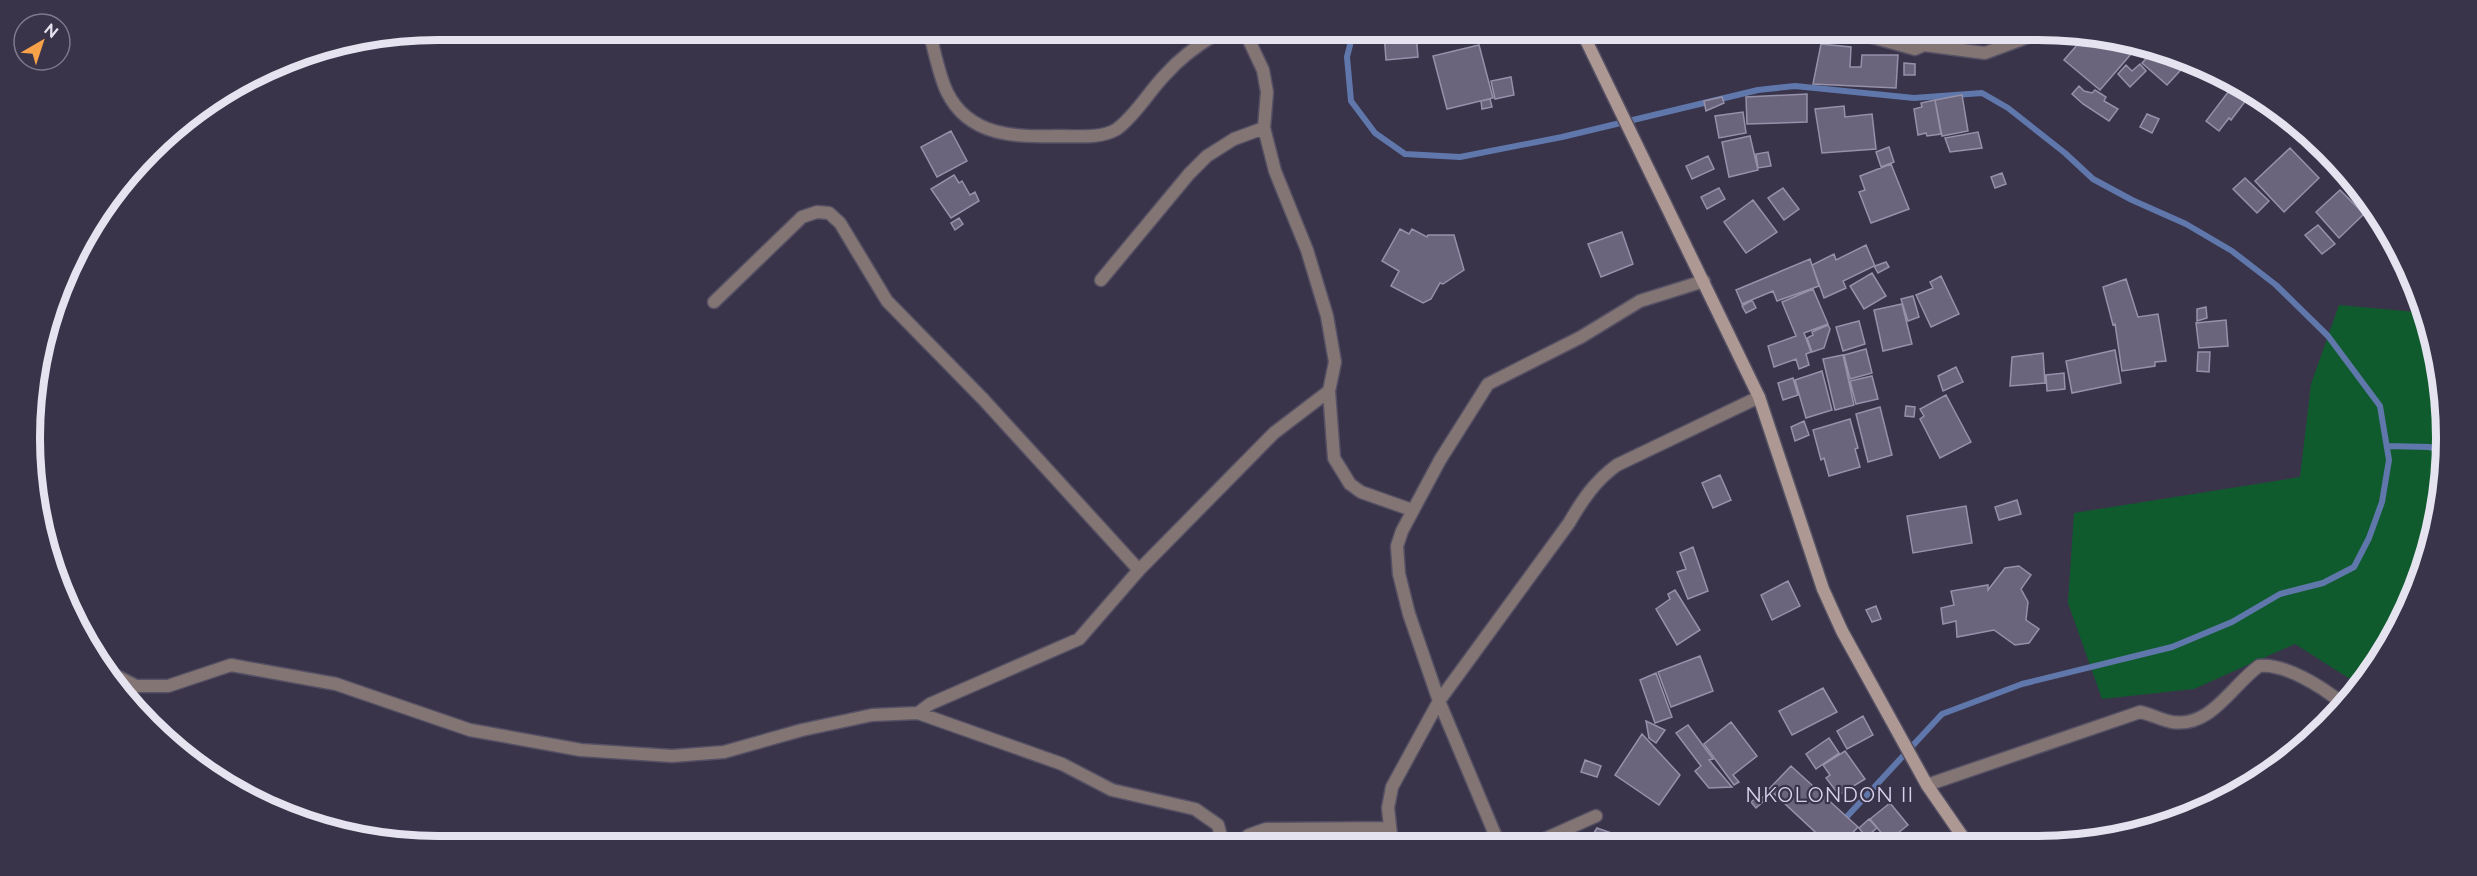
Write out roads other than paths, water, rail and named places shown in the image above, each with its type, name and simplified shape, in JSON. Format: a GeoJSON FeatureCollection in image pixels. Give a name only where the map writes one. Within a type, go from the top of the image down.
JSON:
{"type":"FeatureCollection","features":[{"type":"Feature","properties":{"kind":"street"},"geometry":{"type":"LineString","coordinates":[[931,40],[947,93],[968,119],[998,134],[1020,137],[1100,135],[1115,130],[1130,118],[1165,74],[1206,40]]}},
{"type":"Feature","properties":{"kind":"street"},"geometry":{"type":"LineString","coordinates":[[1249,40],[1263,70],[1266,92],[1264,128],[1275,171],[1306,250],[1327,316],[1335,362],[1329,391],[1334,458],[1350,484],[1361,492],[1412,510]]}},
{"type":"Feature","properties":{"kind":"street"},"geometry":{"type":"LineString","coordinates":[[1586,40],[1759,397],[1823,589],[1842,631],[1927,785],[1962,836]]}},
{"type":"Feature","properties":{"kind":"street"},"geometry":{"type":"LineString","coordinates":[[1882,40],[1915,49],[1924,45],[1928,40]]}},
{"type":"Feature","properties":{"kind":"street"},"geometry":{"type":"LineString","coordinates":[[1924,45],[1985,53],[2020,40]]}},
{"type":"Feature","properties":{"kind":"street"},"geometry":{"type":"LineString","coordinates":[[1101,280],[1189,174],[1207,156],[1234,140],[1264,128]]}},
{"type":"Feature","properties":{"kind":"street"},"geometry":{"type":"LineString","coordinates":[[714,302],[802,217],[817,212],[829,213],[840,223],[887,301],[983,399],[1140,570]]}},
{"type":"Feature","properties":{"kind":"street"},"geometry":{"type":"LineString","coordinates":[[1496,836],[1439,701],[1409,614],[1399,574],[1397,546],[1402,531],[1440,460],[1488,384],[1581,337],[1640,301],[1704,281]]}},
{"type":"Feature","properties":{"kind":"street"},"geometry":{"type":"LineString","coordinates":[[918,713],[930,704],[1079,639],[1140,570],[1274,433],[1329,391]]}},
{"type":"Feature","properties":{"kind":"street"},"geometry":{"type":"LineString","coordinates":[[1391,836],[1388,808],[1392,787],[1439,701],[1569,523],[1586,493],[1601,476],[1617,465],[1759,397]]}},
{"type":"Feature","properties":{"kind":"street"},"geometry":{"type":"LineString","coordinates":[[122,679],[136,686],[168,686],[231,665],[336,684],[470,730],[581,750],[672,756],[724,752],[802,730],[872,715],[918,713],[1062,764],[1112,790],[1195,809],[1218,825],[1221,836]]}},
{"type":"Feature","properties":{"kind":"street"},"geometry":{"type":"LineString","coordinates":[[1927,785],[2140,712],[2170,722],[2195,721],[2209,714],[2259,666],[2277,666],[2338,700]]}},
{"type":"Feature","properties":{"kind":"street"},"geometry":{"type":"LineString","coordinates":[[1551,836],[1596,816]]}},
{"type":"Feature","properties":{"kind":"street"},"geometry":{"type":"LineString","coordinates":[[1248,836],[1266,829],[1390,828]]}},
{"type":"Feature","properties":{"kind":"waterway"},"geometry":{"type":"LineString","coordinates":[[1351,40],[1347,57],[1351,101],[1375,133],[1405,154],[1460,157],[1562,137],[1758,90],[1795,86],[1914,98],[1982,93],[2008,108],[2065,153],[2093,179],[2132,200],[2186,224],[2232,251],[2276,285],[2328,336],[2380,406],[2389,460],[2382,502],[2369,538],[2354,567],[2323,583],[2280,594],[2232,622],[2172,647],[2022,684],[1942,714],[1841,823]]}},
{"type":"Feature","properties":{"kind":"waterway"},"geometry":{"type":"LineString","coordinates":[[2387,446],[2436,449]]}},
{"type":"Feature","properties":{"kind":"district","name":"NKOLONDON II"},"geometry":{"type":"Point","coordinates":[1830,794]}}]}
